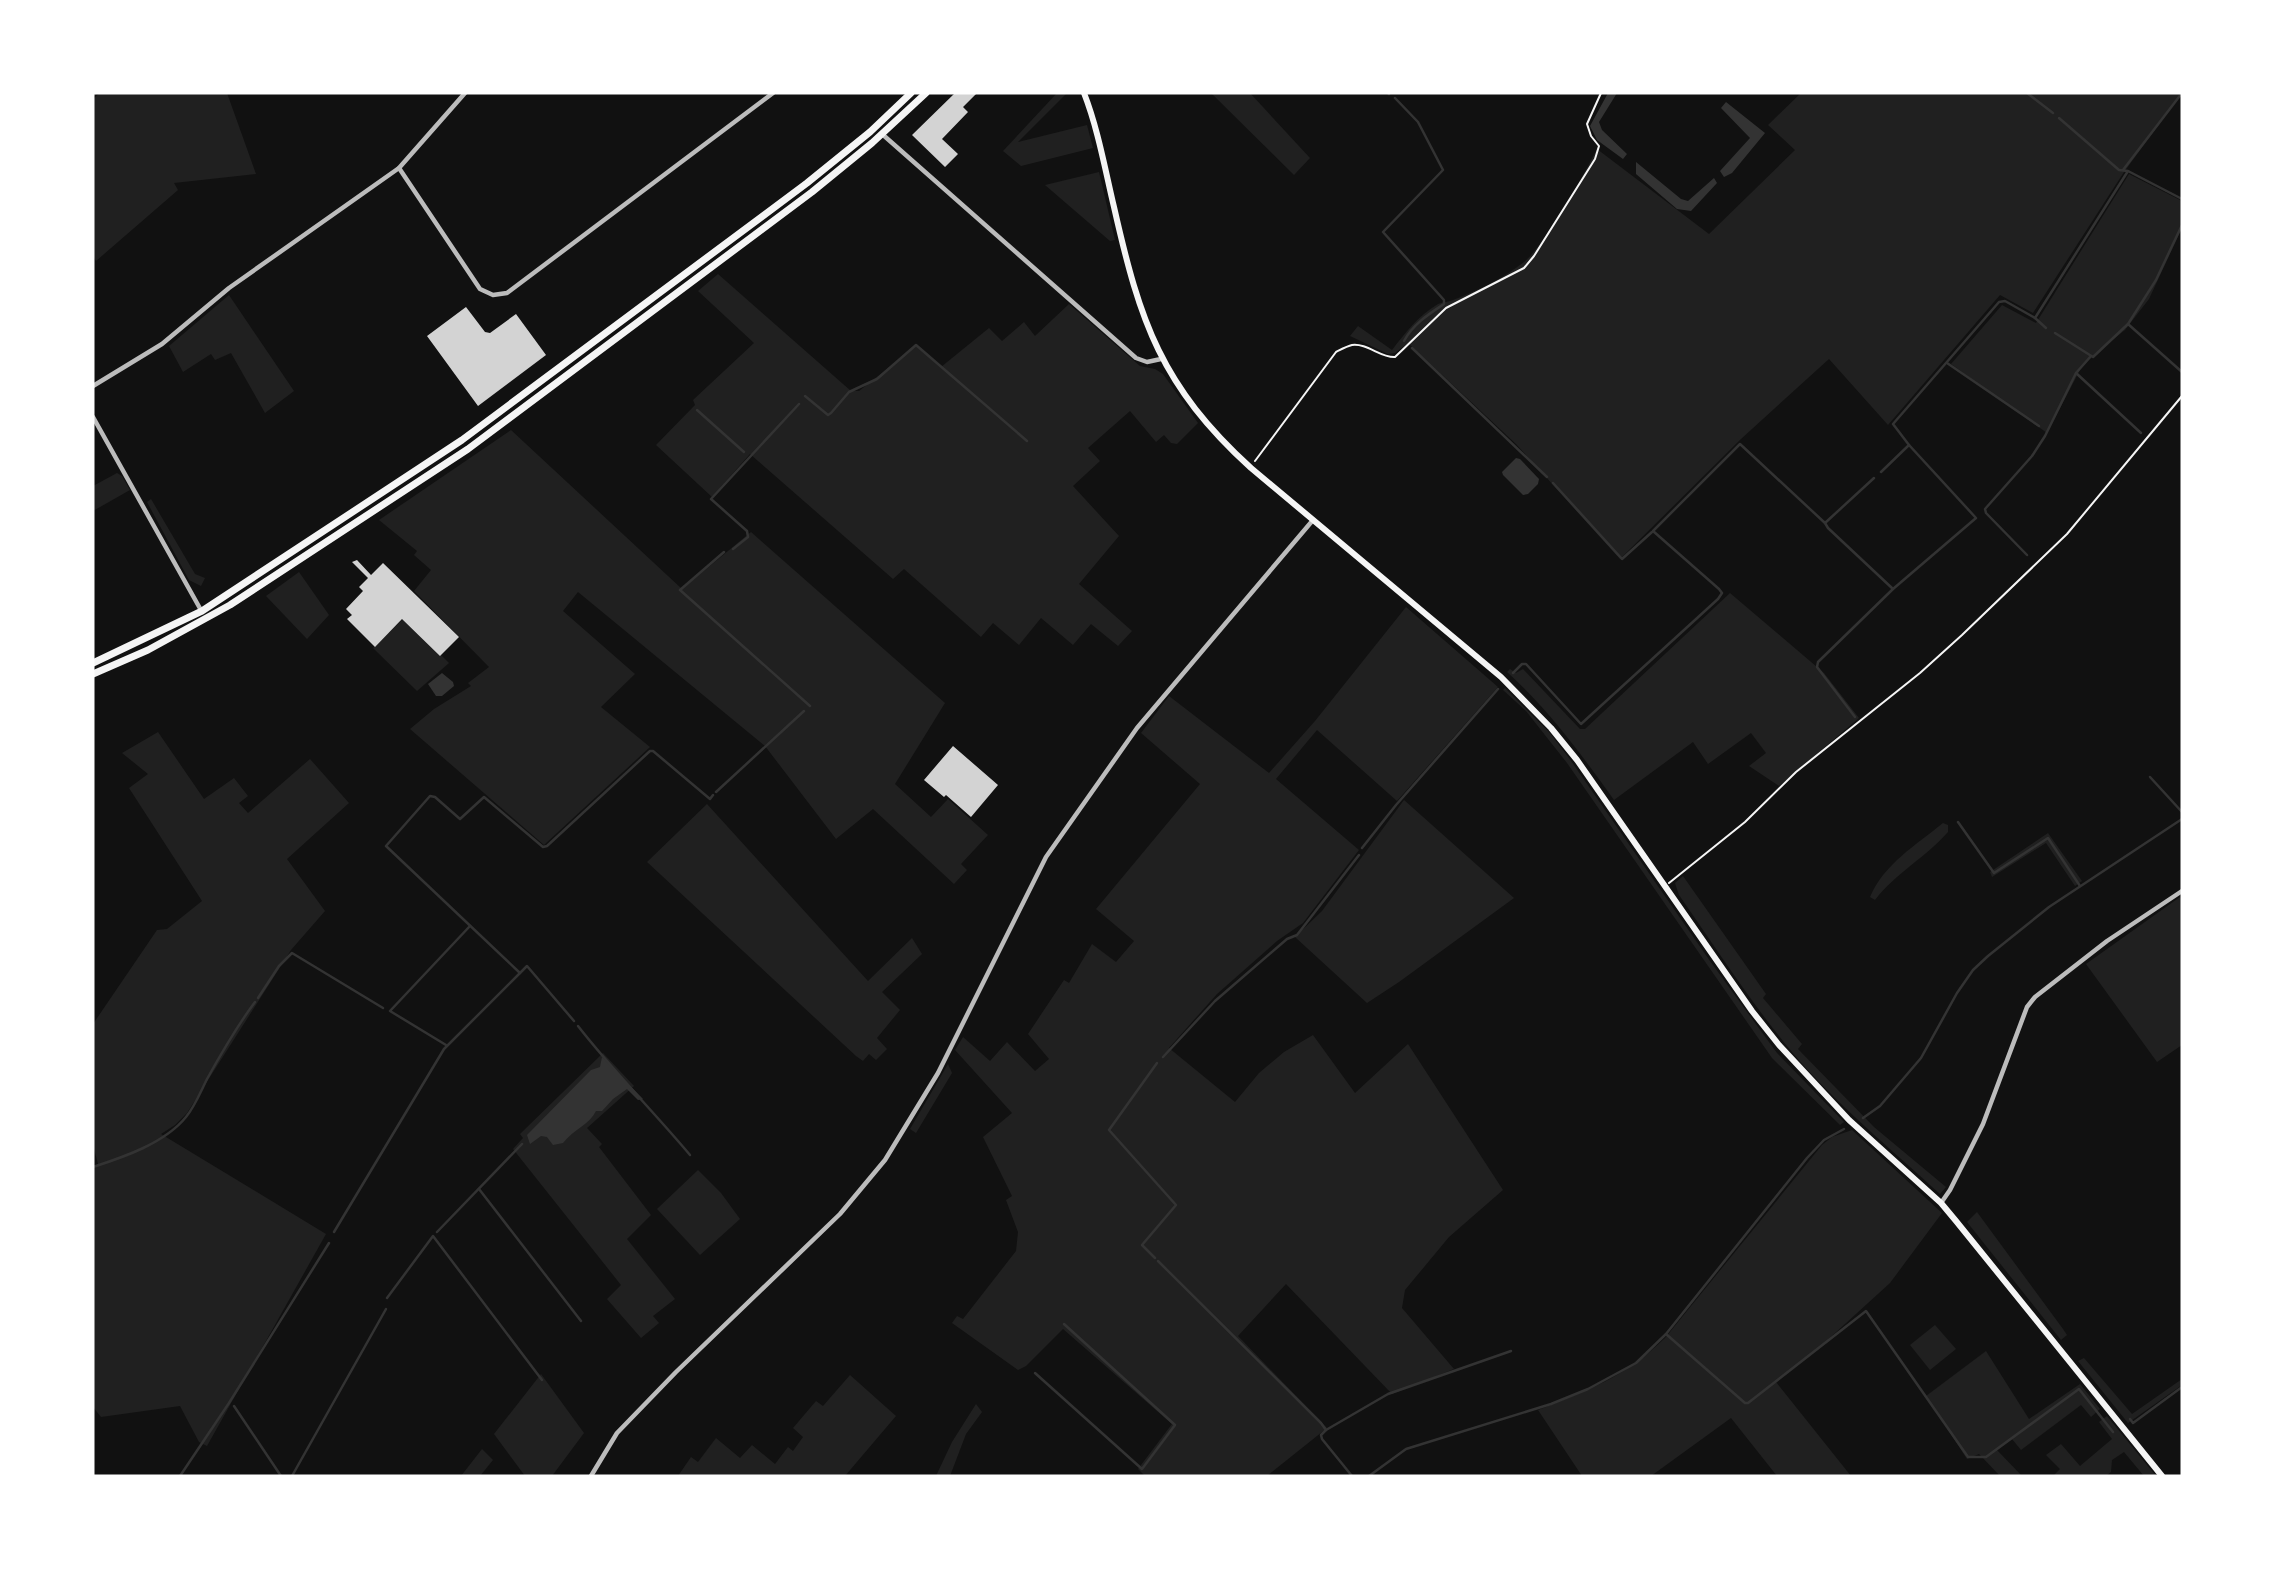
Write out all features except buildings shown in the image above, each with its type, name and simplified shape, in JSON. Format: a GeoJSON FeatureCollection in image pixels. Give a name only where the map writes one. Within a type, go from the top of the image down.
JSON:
{"type":"FeatureCollection","features":[{"type":"Feature","properties":{"kind":"main road"},"geometry":{"type":"LineString","coordinates":[[93,663],[202,611],[462,440],[807,183],[870,132],[911,93]]}},
{"type":"Feature","properties":{"kind":"main road"},"geometry":{"type":"LineString","coordinates":[[93,674],[148,650],[206,619],[468,449],[812,192],[882,134],[926,93]]}},
{"type":"Feature","properties":{"kind":"main road"},"geometry":{"type":"LineString","coordinates":[[1084,93],[1097,133],[1137,300],[1161,359],[1205,422],[1251,468],[1522,697],[1571,753],[1752,1011],[1779,1045],[1849,1120],[1941,1203],[2162,1476]]}},
{"type":"Feature","properties":{"kind":"street"},"geometry":{"type":"LineString","coordinates":[[93,386],[162,344],[229,288],[399,168],[465,93]]}},
{"type":"Feature","properties":{"kind":"street"},"geometry":{"type":"LineString","coordinates":[[399,168],[480,289],[493,295],[507,293],[773,93]]}},
{"type":"Feature","properties":{"kind":"street"},"geometry":{"type":"LineString","coordinates":[[882,134],[1136,358],[1147,362],[1161,359]]}},
{"type":"Feature","properties":{"kind":"street"},"geometry":{"type":"LineString","coordinates":[[93,417],[206,619]]}},
{"type":"Feature","properties":{"kind":"street"},"geometry":{"type":"LineString","coordinates":[[591,1476],[617,1433],[676,1372],[840,1214],[885,1160],[938,1073],[1046,857],[1137,728],[1313,520]]}},
{"type":"Feature","properties":{"kind":"street"},"geometry":{"type":"LineString","coordinates":[[1941,1203],[1983,1124],[2027,1007],[2035,997],[2107,941],[2182,891]]}},
{"type":"Feature","properties":{"kind":"path"},"geometry":{"type":"LineString","coordinates":[[1251,468],[1336,352],[1353,345],[1373,349],[1388,357],[1395,356],[1446,308],[1524,268],[1595,159],[1599,146],[1591,136],[1587,124],[1601,93]]}},
{"type":"Feature","properties":{"kind":"path"},"geometry":{"type":"LineString","coordinates":[[1665,886],[1745,822],[1796,772],[1920,673],[1962,635],[2067,534],[2182,396]]}},
{"type":"Feature","properties":{"kind":"shaded area"},"geometry":{"type":"Polygon","coordinates":[[[100,93],[227,93],[256,174],[174,183],[178,190],[96,261],[93,256],[93,99],[100,93]]]}},
{"type":"Feature","properties":{"kind":"shaded area"},"geometry":{"type":"Polygon","coordinates":[[[1057,93],[1067,93],[1018,142],[1087,125],[1093,148],[1021,166],[1003,151],[1057,93]]]}},
{"type":"Feature","properties":{"kind":"shaded area"},"geometry":{"type":"Polygon","coordinates":[[[1211,93],[1250,93],[1310,158],[1294,175],[1211,93]]]}},
{"type":"Feature","properties":{"kind":"shaded area"},"geometry":{"type":"Polygon","coordinates":[[[1608,93],[1617,93],[1599,122],[1602,130],[1627,154],[1623,159],[1597,140],[1590,126],[1608,93]]]}},
{"type":"Feature","properties":{"kind":"shaded area"},"geometry":{"type":"Polygon","coordinates":[[[1801,93],[2182,93],[2124,172],[2033,313],[2000,295],[1888,425],[1829,359],[1741,439],[1620,559],[1516,444],[1408,343],[1395,353],[1388,354],[1350,336],[1358,326],[1392,350],[1424,314],[1438,304],[1490,284],[1524,262],[1552,226],[1597,149],[1709,234],[1795,150],[1768,125],[1801,93]]]}},
{"type":"Feature","properties":{"kind":"shaded area"},"geometry":{"type":"Polygon","coordinates":[[[1726,102],[1765,133],[1732,173],[1724,177],[1720,171],[1750,138],[1721,108],[1726,102]]]}},
{"type":"Feature","properties":{"kind":"shaded area"},"geometry":{"type":"Polygon","coordinates":[[[1636,162],[1681,199],[1688,201],[1714,178],[1717,183],[1691,211],[1677,209],[1636,174],[1636,162]]]}},
{"type":"Feature","properties":{"kind":"shaded area"},"geometry":{"type":"Polygon","coordinates":[[[1099,172],[1115,240],[1110,241],[1045,185],[1099,172]]]}},
{"type":"Feature","properties":{"kind":"shaded area"},"geometry":{"type":"Polygon","coordinates":[[[2129,174],[2182,201],[2182,228],[2149,299],[2125,330],[2081,368],[2047,433],[1951,364],[2002,305],[2036,323],[2129,174]]]}},
{"type":"Feature","properties":{"kind":"shaded area"},"geometry":{"type":"Polygon","coordinates":[[[718,274],[851,391],[859,391],[916,346],[941,367],[989,328],[1002,341],[1024,322],[1035,336],[1069,304],[1140,366],[1163,374],[1198,423],[1177,444],[1171,443],[1164,435],[1156,442],[1130,411],[1088,448],[1100,461],[1073,486],[1119,536],[1079,584],[1132,631],[1118,646],[1091,624],[1073,645],[1041,618],[1019,645],[993,623],[981,637],[904,569],[893,579],[750,454],[712,497],[656,445],[695,405],[693,400],[754,343],[698,291],[718,274]]]}},
{"type":"Feature","properties":{"kind":"shaded area"},"geometry":{"type":"Polygon","coordinates":[[[229,295],[294,391],[265,413],[231,353],[215,360],[211,354],[183,372],[169,346],[229,295]]]}},
{"type":"Feature","properties":{"kind":"shaded area"},"geometry":{"type":"Polygon","coordinates":[[[511,430],[682,589],[751,532],[945,703],[895,784],[931,817],[948,799],[988,835],[961,864],[967,870],[954,884],[873,809],[836,839],[765,746],[578,592],[563,611],[635,674],[601,707],[650,747],[544,845],[410,729],[434,709],[471,686],[468,683],[489,667],[414,591],[431,570],[414,555],[417,551],[379,520],[511,430]]]}},
{"type":"Feature","properties":{"kind":"shaded area"},"geometry":{"type":"Polygon","coordinates":[[[1516,458],[1539,479],[1538,484],[1528,494],[1523,495],[1502,472],[1516,458]]]}},
{"type":"Feature","properties":{"kind":"shaded area"},"geometry":{"type":"Polygon","coordinates":[[[117,473],[122,476],[130,490],[93,511],[93,486],[117,473]]]}},
{"type":"Feature","properties":{"kind":"shaded area"},"geometry":{"type":"Polygon","coordinates":[[[151,499],[195,574],[205,578],[201,586],[189,580],[147,502],[151,499]]]}},
{"type":"Feature","properties":{"kind":"shaded area"},"geometry":{"type":"Polygon","coordinates":[[[299,572],[329,615],[307,639],[266,596],[299,572]]]}},
{"type":"Feature","properties":{"kind":"shaded area"},"geometry":{"type":"Polygon","coordinates":[[[1730,593],[1824,673],[1859,718],[1779,786],[1749,766],[1766,753],[1751,733],[1708,764],[1693,742],[1614,800],[1551,717],[1507,672],[1510,669],[1516,673],[1523,669],[1580,729],[1585,729],[1730,593]]]}},
{"type":"Feature","properties":{"kind":"shaded area"},"geometry":{"type":"Polygon","coordinates":[[[1406,607],[1498,687],[1397,801],[1317,730],[1276,779],[1359,850],[1303,923],[1277,941],[1217,994],[1169,1048],[1235,1102],[1259,1073],[1284,1052],[1313,1035],[1355,1093],[1408,1044],[1503,1190],[1449,1237],[1405,1290],[1402,1308],[1454,1369],[1392,1394],[1286,1284],[1238,1336],[1327,1428],[1267,1476],[1145,1476],[1138,1469],[1172,1424],[1063,1329],[1026,1366],[1018,1370],[952,1323],[957,1316],[963,1319],[1016,1251],[1018,1232],[1006,1200],[1012,1196],[983,1137],[1012,1113],[955,1050],[963,1037],[990,1061],[1007,1042],[1035,1071],[1049,1059],[1028,1034],[1064,980],[1069,983],[1092,944],[1116,962],[1134,941],[1096,909],[1200,784],[1141,733],[1169,696],[1269,773],[1315,721],[1406,607]]]}},
{"type":"Feature","properties":{"kind":"shaded area"},"geometry":{"type":"Polygon","coordinates":[[[404,618],[449,663],[417,691],[373,648],[404,618]]]}},
{"type":"Feature","properties":{"kind":"shaded area"},"geometry":{"type":"Polygon","coordinates":[[[442,673],[454,686],[442,696],[436,696],[428,684],[442,673]]]}},
{"type":"Feature","properties":{"kind":"shaded area"},"geometry":{"type":"Polygon","coordinates":[[[1505,688],[1549,732],[1569,758],[1777,1053],[1844,1122],[1840,1125],[1772,1058],[1567,763],[1526,711],[1503,690],[1505,688]]]}},
{"type":"Feature","properties":{"kind":"shaded area"},"geometry":{"type":"Polygon","coordinates":[[[158,732],[204,799],[234,778],[248,796],[239,803],[248,813],[310,759],[349,803],[287,859],[325,911],[291,950],[187,1113],[161,1134],[326,1234],[207,1446],[199,1442],[180,1406],[101,1417],[93,1407],[93,1167],[98,1164],[93,1145],[93,1024],[157,930],[167,929],[202,901],[129,788],[148,774],[122,753],[158,732]]]}},
{"type":"Feature","properties":{"kind":"shaded area"},"geometry":{"type":"Polygon","coordinates":[[[1404,800],[1514,898],[1367,1003],[1295,937],[1322,911],[1404,800]]]}},
{"type":"Feature","properties":{"kind":"shaded area"},"geometry":{"type":"Polygon","coordinates":[[[707,804],[868,981],[912,938],[922,954],[882,992],[900,1010],[877,1038],[887,1049],[876,1060],[869,1054],[863,1061],[856,1056],[647,862],[707,804]]]}},
{"type":"Feature","properties":{"kind":"shaded area"},"geometry":{"type":"Polygon","coordinates":[[[1943,823],[1948,825],[1948,832],[1875,900],[1870,897],[1892,865],[1943,823]]]}},
{"type":"Feature","properties":{"kind":"shaded area"},"geometry":{"type":"Polygon","coordinates":[[[2048,833],[2082,881],[2075,886],[2046,843],[1992,877],[1990,872],[2048,833]]]}},
{"type":"Feature","properties":{"kind":"shaded area"},"geometry":{"type":"Polygon","coordinates":[[[1683,876],[1766,994],[1763,998],[1802,1044],[1798,1049],[1874,1127],[1946,1187],[1940,1194],[1827,1090],[1792,1052],[1748,995],[1679,895],[1675,883],[1683,876]]]}},
{"type":"Feature","properties":{"kind":"shaded area"},"geometry":{"type":"Polygon","coordinates":[[[2180,897],[2182,1045],[2157,1062],[2086,964],[2180,897]]]}},
{"type":"Feature","properties":{"kind":"shaded area"},"geometry":{"type":"Polygon","coordinates":[[[603,1053],[634,1086],[587,1128],[602,1144],[599,1147],[651,1215],[627,1239],[675,1299],[653,1316],[659,1323],[641,1338],[607,1299],[621,1285],[513,1149],[523,1138],[520,1134],[603,1053]]]}},
{"type":"Feature","properties":{"kind":"shaded area"},"geometry":{"type":"Polygon","coordinates":[[[602,1057],[643,1099],[638,1100],[627,1089],[602,1111],[596,1111],[590,1120],[563,1143],[553,1145],[547,1137],[541,1136],[530,1144],[527,1135],[591,1070],[600,1067],[602,1057]]]}},
{"type":"Feature","properties":{"kind":"shaded area"},"geometry":{"type":"Polygon","coordinates":[[[948,1064],[952,1073],[916,1133],[910,1129],[948,1064]]]}},
{"type":"Feature","properties":{"kind":"shaded area"},"geometry":{"type":"Polygon","coordinates":[[[1852,1130],[1942,1213],[1890,1283],[1823,1344],[1776,1382],[1851,1476],[1777,1476],[1731,1418],[1651,1476],[1582,1476],[1538,1410],[1606,1381],[1636,1363],[1665,1338],[1822,1145],[1832,1137],[1852,1130]]]}},
{"type":"Feature","properties":{"kind":"shaded area"},"geometry":{"type":"Polygon","coordinates":[[[698,1170],[721,1193],[740,1219],[700,1255],[657,1209],[698,1170]]]}},
{"type":"Feature","properties":{"kind":"shaded area"},"geometry":{"type":"Polygon","coordinates":[[[1977,1212],[2067,1335],[2061,1340],[1967,1222],[1977,1212]]]}},
{"type":"Feature","properties":{"kind":"shaded area"},"geometry":{"type":"Polygon","coordinates":[[[1935,1325],[1956,1349],[1930,1370],[1910,1345],[1935,1325]]]}},
{"type":"Feature","properties":{"kind":"shaded area"},"geometry":{"type":"Polygon","coordinates":[[[1986,1351],[2029,1419],[2080,1384],[2100,1409],[2091,1417],[2081,1405],[2021,1450],[2012,1439],[1997,1450],[2022,1476],[2000,1476],[1979,1454],[1967,1459],[1926,1396],[1986,1351]]]}},
{"type":"Feature","properties":{"kind":"shaded area"},"geometry":{"type":"Polygon","coordinates":[[[2084,1358],[2132,1414],[2182,1379],[2182,1385],[2128,1423],[2078,1361],[2084,1358]]]}},
{"type":"Feature","properties":{"kind":"shaded area"},"geometry":{"type":"Polygon","coordinates":[[[541,1374],[584,1433],[552,1476],[525,1476],[494,1434],[541,1374]]]}},
{"type":"Feature","properties":{"kind":"shaded area"},"geometry":{"type":"Polygon","coordinates":[[[850,1375],[896,1416],[845,1476],[678,1476],[691,1457],[698,1462],[716,1438],[740,1458],[752,1445],[775,1464],[788,1447],[793,1451],[803,1437],[793,1428],[816,1401],[823,1406],[850,1375]]]}},
{"type":"Feature","properties":{"kind":"shaded area"},"geometry":{"type":"Polygon","coordinates":[[[976,1404],[982,1412],[966,1434],[950,1476],[936,1476],[952,1442],[976,1404]]]}},
{"type":"Feature","properties":{"kind":"shaded area"},"geometry":{"type":"Polygon","coordinates":[[[2107,1416],[2156,1476],[2144,1476],[2124,1452],[2112,1460],[2111,1472],[2106,1476],[2053,1476],[2060,1469],[2046,1455],[2061,1444],[2080,1466],[2112,1439],[2099,1422],[2107,1416]]]}},
{"type":"Feature","properties":{"kind":"shaded area"},"geometry":{"type":"Polygon","coordinates":[[[482,1449],[493,1460],[480,1476],[461,1476],[482,1449]]]}},
{"type":"Feature","properties":{"kind":"waterway"},"geometry":{"type":"LineString","coordinates":[[2027,93],[2053,113]]}},
{"type":"Feature","properties":{"kind":"waterway"},"geometry":{"type":"LineString","coordinates":[[2123,170],[2182,93]]}},
{"type":"Feature","properties":{"kind":"waterway"},"geometry":{"type":"LineString","coordinates":[[1395,98],[1418,122],[1443,170],[1383,232],[1444,300],[1444,304],[1417,324],[1404,341]]}},
{"type":"Feature","properties":{"kind":"waterway"},"geometry":{"type":"LineString","coordinates":[[2059,118],[2119,170],[2128,171],[2182,199]]}},
{"type":"Feature","properties":{"kind":"waterway"},"geometry":{"type":"LineString","coordinates":[[1881,472],[1909,445],[1893,424],[1999,302],[2005,301],[2035,318],[2128,171]]}},
{"type":"Feature","properties":{"kind":"waterway"},"geometry":{"type":"LineString","coordinates":[[2128,324],[2156,280],[2182,225]]}},
{"type":"Feature","properties":{"kind":"waterway"},"geometry":{"type":"LineString","coordinates":[[2035,318],[2046,328]]}},
{"type":"Feature","properties":{"kind":"waterway"},"geometry":{"type":"LineString","coordinates":[[2055,333],[2093,357],[2128,324],[2182,372]]}},
{"type":"Feature","properties":{"kind":"waterway"},"geometry":{"type":"LineString","coordinates":[[805,396],[828,415],[849,392],[877,379],[916,345],[1027,441]]}},
{"type":"Feature","properties":{"kind":"waterway"},"geometry":{"type":"LineString","coordinates":[[1412,348],[1547,477]]}},
{"type":"Feature","properties":{"kind":"waterway"},"geometry":{"type":"LineString","coordinates":[[2091,356],[2076,373],[2141,433]]}},
{"type":"Feature","properties":{"kind":"waterway"},"geometry":{"type":"LineString","coordinates":[[1947,363],[2039,426]]}},
{"type":"Feature","properties":{"kind":"waterway"},"geometry":{"type":"LineString","coordinates":[[2027,555],[1985,509],[2032,456],[2045,436],[2076,373]]}},
{"type":"Feature","properties":{"kind":"waterway"},"geometry":{"type":"LineString","coordinates":[[733,549],[748,537],[747,531],[711,499],[799,404]]}},
{"type":"Feature","properties":{"kind":"waterway"},"geometry":{"type":"LineString","coordinates":[[697,410],[744,452]]}},
{"type":"Feature","properties":{"kind":"waterway"},"geometry":{"type":"LineString","coordinates":[[1513,673],[1522,664],[1526,664],[1581,724],[1718,599],[1722,593],[1719,589],[1653,531],[1740,444],[1825,523],[1874,478]]}},
{"type":"Feature","properties":{"kind":"waterway"},"geometry":{"type":"LineString","coordinates":[[1855,717],[1817,667],[1818,662],[1893,589],[1976,518],[1909,445]]}},
{"type":"Feature","properties":{"kind":"waterway"},"geometry":{"type":"LineString","coordinates":[[1553,483],[1622,559],[1652,532]]}},
{"type":"Feature","properties":{"kind":"waterway"},"geometry":{"type":"LineString","coordinates":[[1825,523],[1893,589]]}},
{"type":"Feature","properties":{"kind":"waterway"},"geometry":{"type":"LineString","coordinates":[[724,552],[680,590],[810,706]]}},
{"type":"Feature","properties":{"kind":"waterway"},"geometry":{"type":"LineString","coordinates":[[1362,848],[1396,805],[1498,689]]}},
{"type":"Feature","properties":{"kind":"waterway"},"geometry":{"type":"LineString","coordinates":[[716,792],[804,711]]}},
{"type":"Feature","properties":{"kind":"waterway"},"geometry":{"type":"LineString","coordinates":[[574,1021],[527,966],[520,973],[386,846],[430,796],[435,797],[460,819],[484,797],[543,847],[547,846],[650,751],[710,799],[713,795]]}},
{"type":"Feature","properties":{"kind":"waterway"},"geometry":{"type":"LineString","coordinates":[[2150,777],[2182,812]]}},
{"type":"Feature","properties":{"kind":"waterway"},"geometry":{"type":"LineString","coordinates":[[1863,1118],[1880,1106],[1921,1058],[1973,970],[2049,907],[2182,819]]}},
{"type":"Feature","properties":{"kind":"waterway"},"geometry":{"type":"LineString","coordinates":[[1958,822],[1994,873],[2048,838],[2080,886]]}},
{"type":"Feature","properties":{"kind":"waterway"},"geometry":{"type":"LineString","coordinates":[[1163,1057],[1215,1001],[1287,939],[1297,935],[1359,855]]}},
{"type":"Feature","properties":{"kind":"waterway"},"geometry":{"type":"LineString","coordinates":[[446,1045],[390,1011],[470,926]]}},
{"type":"Feature","properties":{"kind":"waterway"},"geometry":{"type":"LineString","coordinates":[[258,998],[279,966],[292,953],[383,1008]]}},
{"type":"Feature","properties":{"kind":"waterway"},"geometry":{"type":"LineString","coordinates":[[334,1232],[444,1049],[520,973]]}},
{"type":"Feature","properties":{"kind":"waterway"},"geometry":{"type":"LineString","coordinates":[[93,1167],[156,1142],[186,1117],[224,1049],[255,1002]]}},
{"type":"Feature","properties":{"kind":"waterway"},"geometry":{"type":"LineString","coordinates":[[578,1026],[690,1155]]}},
{"type":"Feature","properties":{"kind":"waterway"},"geometry":{"type":"LineString","coordinates":[[1155,1258],[1142,1245],[1176,1205],[1109,1130],[1157,1063]]}},
{"type":"Feature","properties":{"kind":"waterway"},"geometry":{"type":"LineString","coordinates":[[1369,1476],[1406,1449],[1551,1404],[1588,1389],[1636,1363],[1666,1334],[1807,1158],[1824,1140],[1844,1129]]}},
{"type":"Feature","properties":{"kind":"waterway"},"geometry":{"type":"LineString","coordinates":[[437,1232],[522,1144]]}},
{"type":"Feature","properties":{"kind":"waterway"},"geometry":{"type":"LineString","coordinates":[[479,1189],[581,1321]]}},
{"type":"Feature","properties":{"kind":"waterway"},"geometry":{"type":"LineString","coordinates":[[387,1298],[433,1236],[542,1380]]}},
{"type":"Feature","properties":{"kind":"waterway"},"geometry":{"type":"LineString","coordinates":[[180,1476],[329,1243]]}},
{"type":"Feature","properties":{"kind":"waterway"},"geometry":{"type":"LineString","coordinates":[[1158,1261],[1321,1423],[1326,1430],[1321,1435],[1322,1439],[1352,1476]]}},
{"type":"Feature","properties":{"kind":"waterway"},"geometry":{"type":"LineString","coordinates":[[292,1476],[386,1309]]}},
{"type":"Feature","properties":{"kind":"waterway"},"geometry":{"type":"LineString","coordinates":[[1666,1334],[1748,1403],[1866,1311],[1968,1457],[1986,1457],[2079,1389],[2113,1432]]}},
{"type":"Feature","properties":{"kind":"waterway"},"geometry":{"type":"LineString","coordinates":[[1035,1373],[1142,1469],[1175,1425],[1064,1324]]}},
{"type":"Feature","properties":{"kind":"waterway"},"geometry":{"type":"LineString","coordinates":[[1326,1430],[1388,1394],[1511,1351]]}},
{"type":"Feature","properties":{"kind":"waterway"},"geometry":{"type":"LineString","coordinates":[[2130,1419],[2133,1423],[2182,1387]]}},
{"type":"Feature","properties":{"kind":"waterway"},"geometry":{"type":"LineString","coordinates":[[234,1406],[281,1476]]}}]}
